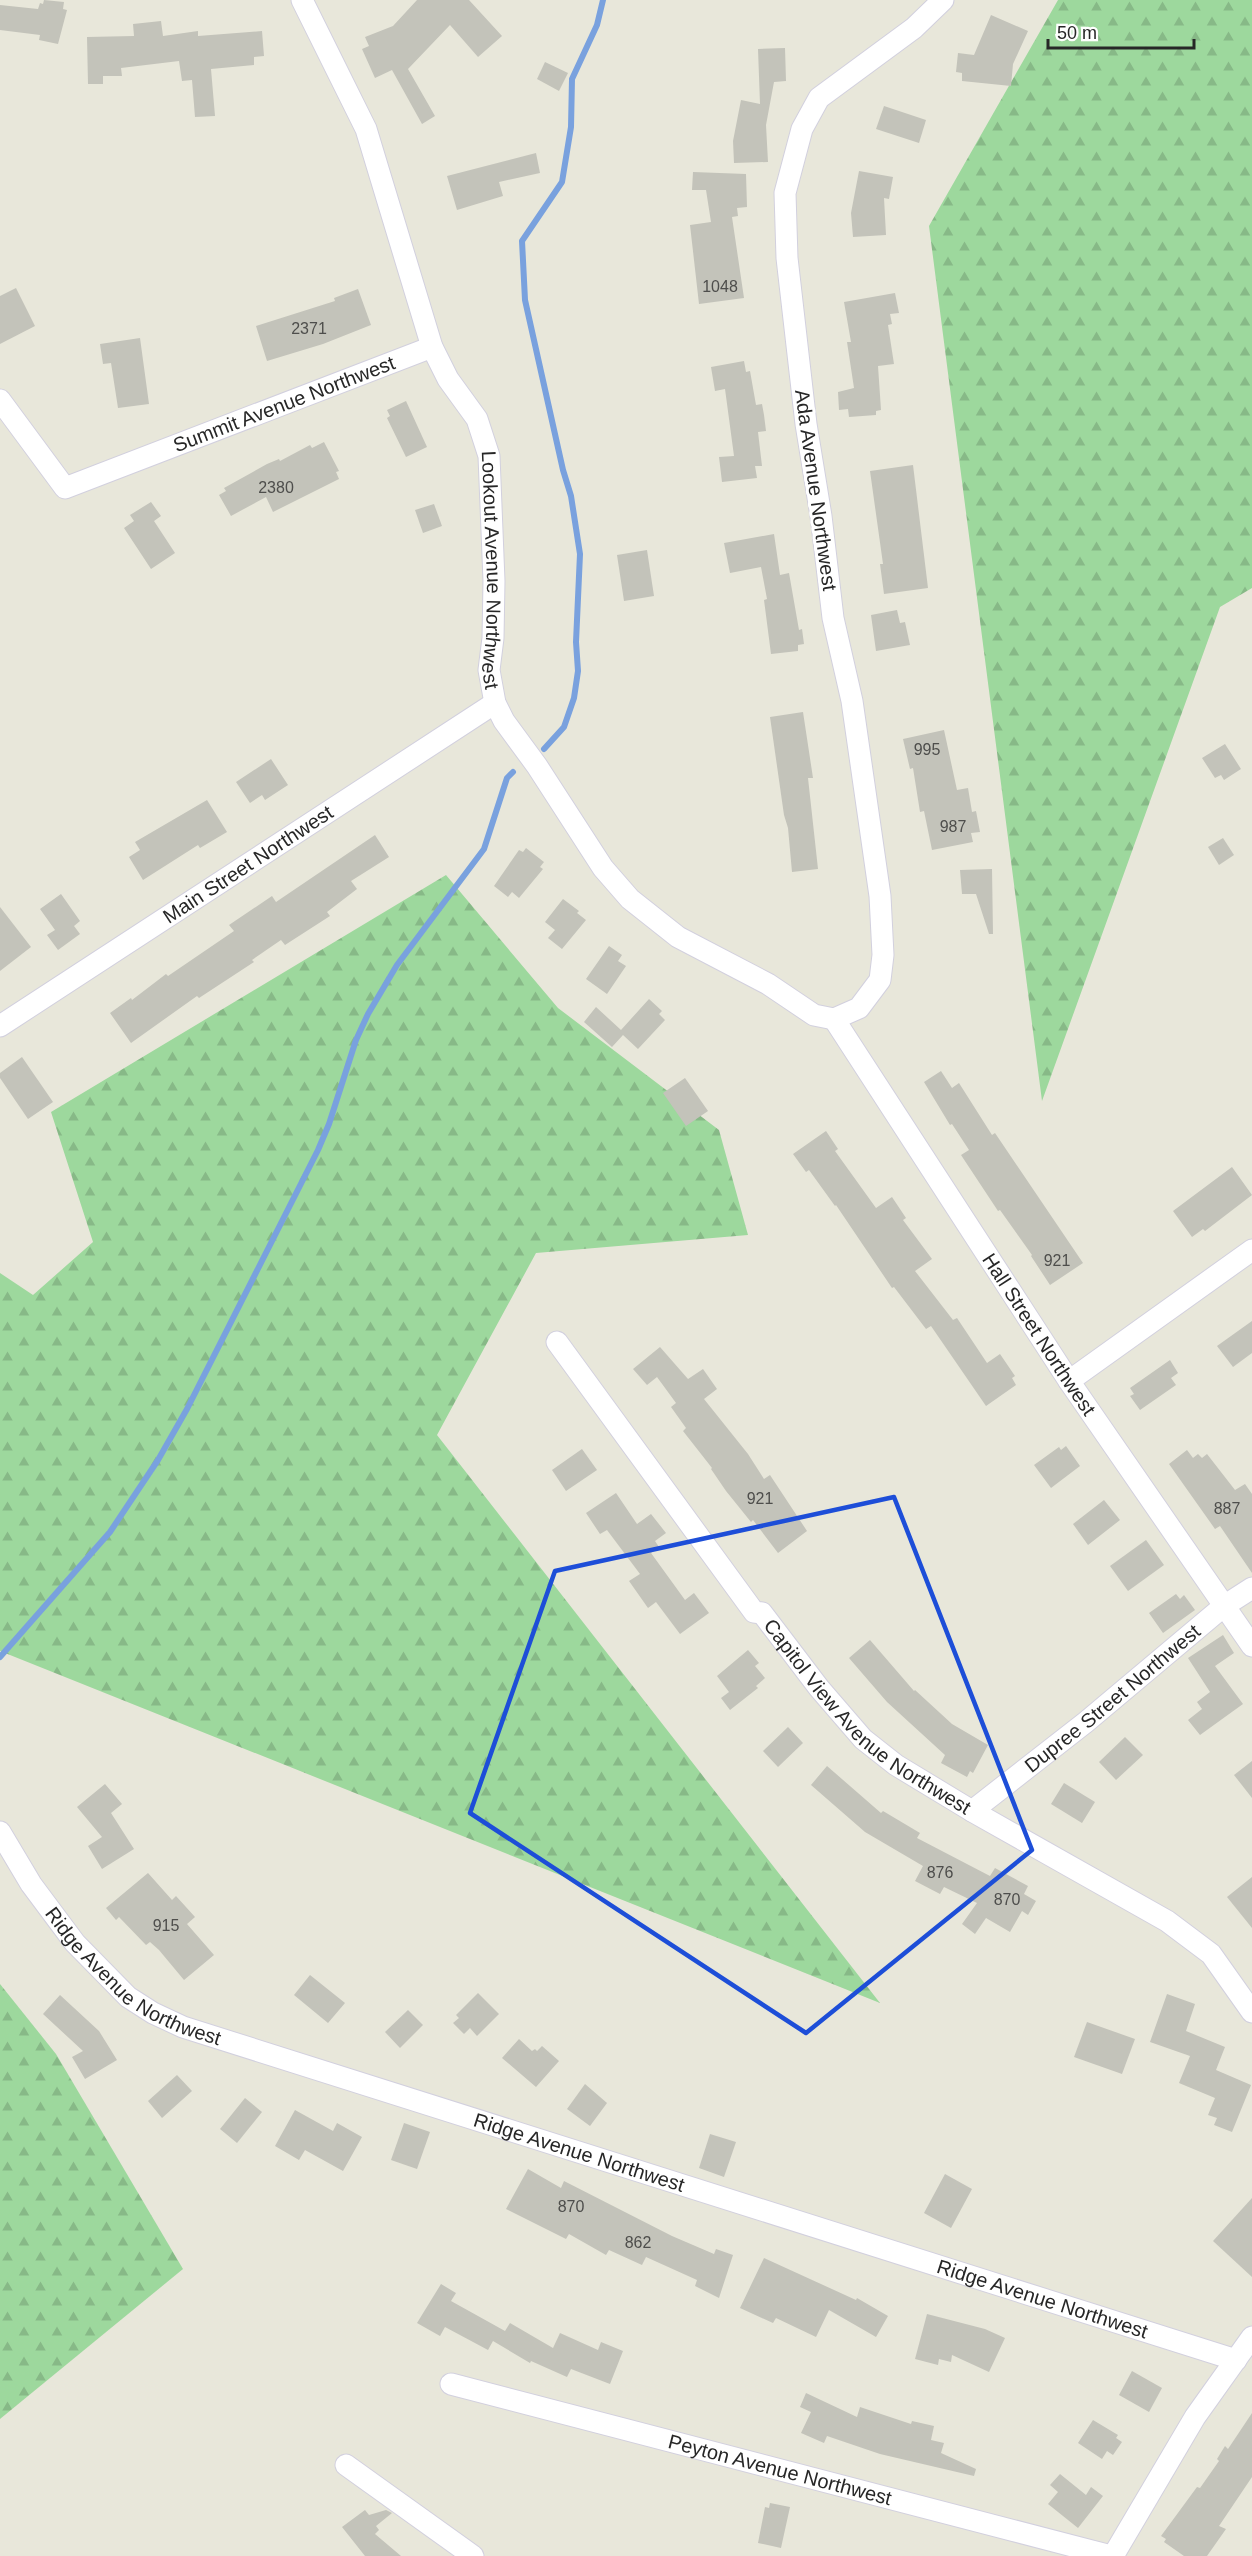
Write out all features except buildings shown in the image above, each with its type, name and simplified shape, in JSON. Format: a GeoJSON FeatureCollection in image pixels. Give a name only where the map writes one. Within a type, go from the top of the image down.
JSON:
{"type":"FeatureCollection","features":[{"type":"Feature","properties":{"kind":"street","name":"Lookout Avenue Northwest"},"geometry":{"type":"LineString","coordinates":[[302,0],[366,129],[432,347],[448,379],[477,419],[489,456],[494,581],[493,638],[489,670],[495,703],[504,721],[537,766],[603,868],[630,899],[678,937],[768,984],[814,1015],[834,1019]]}},
{"type":"Feature","properties":{"kind":"street","name":"Ada Avenue Northwest"},"geometry":{"type":"LineString","coordinates":[[834,1019],[858,1008],[880,981],[883,955],[880,896],[852,700],[833,618],[821,516],[806,424],[787,258],[785,193],[802,129],[819,98],[914,28],[943,0]]}},
{"type":"Feature","properties":{"kind":"street","name":"Summit Avenue Northwest"},"geometry":{"type":"LineString","coordinates":[[0,400],[65,488],[432,347]]}},
{"type":"Feature","properties":{"kind":"street","name":"Main Street Northwest"},"geometry":{"type":"LineString","coordinates":[[0,1026],[495,703]]}},
{"type":"Feature","properties":{"kind":"street","name":"Hall Street Northwest"},"geometry":{"type":"LineString","coordinates":[[834,1019],[1070,1381],[1252,1646]]}},
{"type":"Feature","properties":{"kind":"street"},"geometry":{"type":"LineString","coordinates":[[1070,1381],[1252,1250]]}},
{"type":"Feature","properties":{"kind":"street","name":"Capitol View Avenue Northwest"},"geometry":{"type":"LineString","coordinates":[[557,1342],[754,1612],[762,1613],[819,1688],[863,1739],[896,1765],[972,1811],[1167,1921],[1211,1954],[1252,2012]]}},
{"type":"Feature","properties":{"kind":"street","name":"Dupree Street Northwest"},"geometry":{"type":"LineString","coordinates":[[972,1811],[1086,1722],[1224,1606],[1252,1588]]}},
{"type":"Feature","properties":{"kind":"street","name":"Ridge Avenue Northwest"},"geometry":{"type":"LineString","coordinates":[[0,1832],[31,1884],[75,1943],[128,1997],[153,2013],[183,2027],[1236,2360]]}},
{"type":"Feature","properties":{"kind":"street"},"geometry":{"type":"LineString","coordinates":[[1112,2556],[1195,2417],[1252,2337]]}},
{"type":"Feature","properties":{"kind":"street","name":"Peyton Avenue Northwest"},"geometry":{"type":"LineString","coordinates":[[451,2384],[1112,2556]]}},
{"type":"Feature","properties":{"kind":"street"},"geometry":{"type":"LineString","coordinates":[[346,2465],[473,2556]]}},
{"type":"Feature","properties":{"kind":"highlighted area"},"geometry":{"type":"Polygon","coordinates":[[[894,1497],[1032,1850],[806,2033],[470,1813],[555,1571],[894,1497]]]}},
{"type":"Feature","properties":{"kind":"green space"},"geometry":{"type":"Polygon","coordinates":[[[1058,0],[1252,0],[1252,588],[1220,607],[1042,1101],[929,226],[1058,0]]]}},
{"type":"Feature","properties":{"kind":"green space"},"geometry":{"type":"Polygon","coordinates":[[[446,875],[558,1008],[719,1130],[748,1235],[536,1253],[437,1435],[880,2003],[0,1651],[0,1273],[33,1295],[93,1242],[51,1112],[446,875]]]}},
{"type":"Feature","properties":{"kind":"green space"},"geometry":{"type":"Polygon","coordinates":[[[0,1984],[56,2054],[183,2269],[0,2419],[0,1984]]]}},
{"type":"Feature","properties":{"kind":"waterway"},"geometry":{"type":"LineString","coordinates":[[544,749],[564,727],[574,698],[578,671],[576,642],[580,554],[571,496],[563,470],[525,300],[522,241],[562,182],[571,127],[572,79],[597,25],[603,0]]}},
{"type":"Feature","properties":{"kind":"waterway"},"geometry":{"type":"LineString","coordinates":[[0,1657],[110,1532],[158,1460],[187,1409],[318,1150],[329,1124],[356,1040],[368,1014],[397,965],[484,849],[507,778],[513,772]]}}]}
